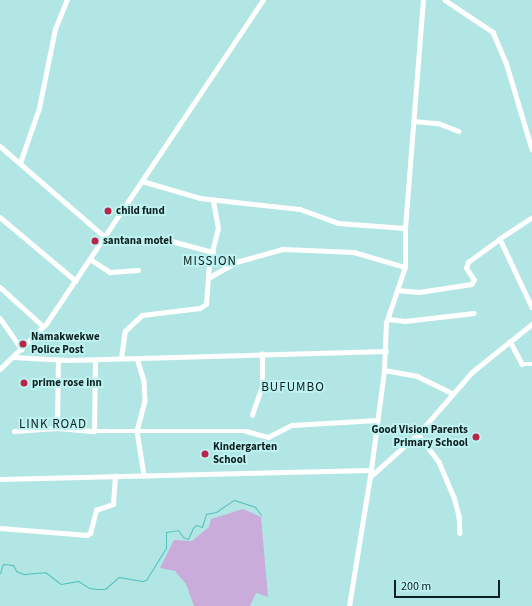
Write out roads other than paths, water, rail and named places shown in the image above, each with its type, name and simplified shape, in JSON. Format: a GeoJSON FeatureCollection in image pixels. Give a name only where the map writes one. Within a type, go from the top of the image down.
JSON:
{"type":"FeatureCollection","features":[{"type":"Feature","properties":{"kind":"street"},"geometry":{"type":"LineString","coordinates":[[20,163],[39,108],[55,28],[67,0]]}},
{"type":"Feature","properties":{"kind":"street"},"geometry":{"type":"LineString","coordinates":[[0,369],[14,357],[44,326],[76,281],[104,236],[263,0]]}},
{"type":"Feature","properties":{"kind":"street"},"geometry":{"type":"LineString","coordinates":[[349,606],[359,536],[370,477],[384,370],[386,323],[389,319],[405,267],[404,228],[423,0]]}},
{"type":"Feature","properties":{"kind":"street"},"geometry":{"type":"LineString","coordinates":[[445,0],[493,32],[506,62],[519,112],[532,149]]}},
{"type":"Feature","properties":{"kind":"street"},"geometry":{"type":"LineString","coordinates":[[413,121],[438,123],[459,131]]}},
{"type":"Feature","properties":{"kind":"street"},"geometry":{"type":"LineString","coordinates":[[0,146],[104,236]]}},
{"type":"Feature","properties":{"kind":"street"},"geometry":{"type":"LineString","coordinates":[[142,181],[213,200],[287,207],[338,222],[404,228]]}},
{"type":"Feature","properties":{"kind":"street"},"geometry":{"type":"LineString","coordinates":[[121,358],[123,338],[130,325],[147,313],[203,306],[206,304],[210,277],[209,264],[213,252],[218,224],[213,200]]}},
{"type":"Feature","properties":{"kind":"street"},"geometry":{"type":"LineString","coordinates":[[0,217],[76,281]]}},
{"type":"Feature","properties":{"kind":"street"},"geometry":{"type":"LineString","coordinates":[[397,290],[419,292],[472,284],[474,280],[466,268],[468,262],[532,218]]}},
{"type":"Feature","properties":{"kind":"street"},"geometry":{"type":"LineString","coordinates":[[164,239],[213,252]]}},
{"type":"Feature","properties":{"kind":"street"},"geometry":{"type":"LineString","coordinates":[[500,239],[532,307]]}},
{"type":"Feature","properties":{"kind":"street"},"geometry":{"type":"LineString","coordinates":[[210,277],[236,262],[283,249],[354,252],[405,267]]}},
{"type":"Feature","properties":{"kind":"street"},"geometry":{"type":"LineString","coordinates":[[90,259],[110,272],[138,270]]}},
{"type":"Feature","properties":{"kind":"street"},"geometry":{"type":"LineString","coordinates":[[0,287],[44,326]]}},
{"type":"Feature","properties":{"kind":"street"},"geometry":{"type":"LineString","coordinates":[[389,319],[405,321],[474,313]]}},
{"type":"Feature","properties":{"kind":"street"},"geometry":{"type":"LineString","coordinates":[[0,318],[22,349]]}},
{"type":"Feature","properties":{"kind":"street"},"geometry":{"type":"LineString","coordinates":[[370,477],[418,434],[452,393],[472,372],[532,324]]}},
{"type":"Feature","properties":{"kind":"street"},"geometry":{"type":"LineString","coordinates":[[510,342],[522,364],[532,364]]}},
{"type":"Feature","properties":{"kind":"street"},"geometry":{"type":"LineString","coordinates":[[14,357],[58,360],[95,360],[386,351]]}},
{"type":"Feature","properties":{"kind":"street"},"geometry":{"type":"LineString","coordinates":[[252,415],[262,386],[262,354]]}},
{"type":"Feature","properties":{"kind":"street"},"geometry":{"type":"LineString","coordinates":[[138,358],[143,374],[145,401],[137,431],[144,475]]}},
{"type":"Feature","properties":{"kind":"street"},"geometry":{"type":"LineString","coordinates":[[57,428],[58,360]]}},
{"type":"Feature","properties":{"kind":"street"},"geometry":{"type":"LineString","coordinates":[[94,431],[95,360]]}},
{"type":"Feature","properties":{"kind":"street"},"geometry":{"type":"LineString","coordinates":[[384,370],[417,376],[452,393]]}},
{"type":"Feature","properties":{"kind":"street"},"geometry":{"type":"LineString","coordinates":[[14,431],[57,428],[94,431],[246,431],[268,437],[292,425],[377,420]]}},
{"type":"Feature","properties":{"kind":"street"},"geometry":{"type":"LineString","coordinates":[[418,434],[439,462],[454,497],[459,516],[460,534]]}},
{"type":"Feature","properties":{"kind":"street"},"geometry":{"type":"LineString","coordinates":[[0,480],[370,470]]}},
{"type":"Feature","properties":{"kind":"street"},"geometry":{"type":"LineString","coordinates":[[0,528],[87,535],[90,533],[96,510],[113,504],[115,476]]}},
{"type":"Feature","properties":{"kind":"waterway"},"geometry":{"type":"LineString","coordinates":[[0,573],[3,564],[13,565],[16,571],[24,574],[45,572],[61,584],[78,581],[89,588],[98,589],[105,589],[119,577],[142,581],[146,580],[166,548],[166,532],[178,530],[183,537],[188,539],[196,525],[202,527],[206,514],[216,512],[234,500],[255,507],[261,515]]}},
{"type":"Feature","properties":{"kind":"place","name":"child fund"},"geometry":{"type":"Point","coordinates":[108,211]}},
{"type":"Feature","properties":{"kind":"place","name":"santana motel"},"geometry":{"type":"Point","coordinates":[95,241]}},
{"type":"Feature","properties":{"kind":"place","name":"Namakwekwe Police Post"},"geometry":{"type":"Point","coordinates":[23,344]}},
{"type":"Feature","properties":{"kind":"place","name":"prime rose inn"},"geometry":{"type":"Point","coordinates":[24,383]}},
{"type":"Feature","properties":{"kind":"place","name":"Good Vision Parents Primary School"},"geometry":{"type":"Point","coordinates":[476,437]}},
{"type":"Feature","properties":{"kind":"place","name":"Kindergarten School"},"geometry":{"type":"Point","coordinates":[205,454]}},
{"type":"Feature","properties":{"kind":"district","name":"MISSION"},"geometry":{"type":"Point","coordinates":[210,261]}},
{"type":"Feature","properties":{"kind":"district","name":"BUFUMBO"},"geometry":{"type":"Point","coordinates":[293,387]}},
{"type":"Feature","properties":{"kind":"district","name":"LINK ROAD"},"geometry":{"type":"Point","coordinates":[53,424]}}]}
